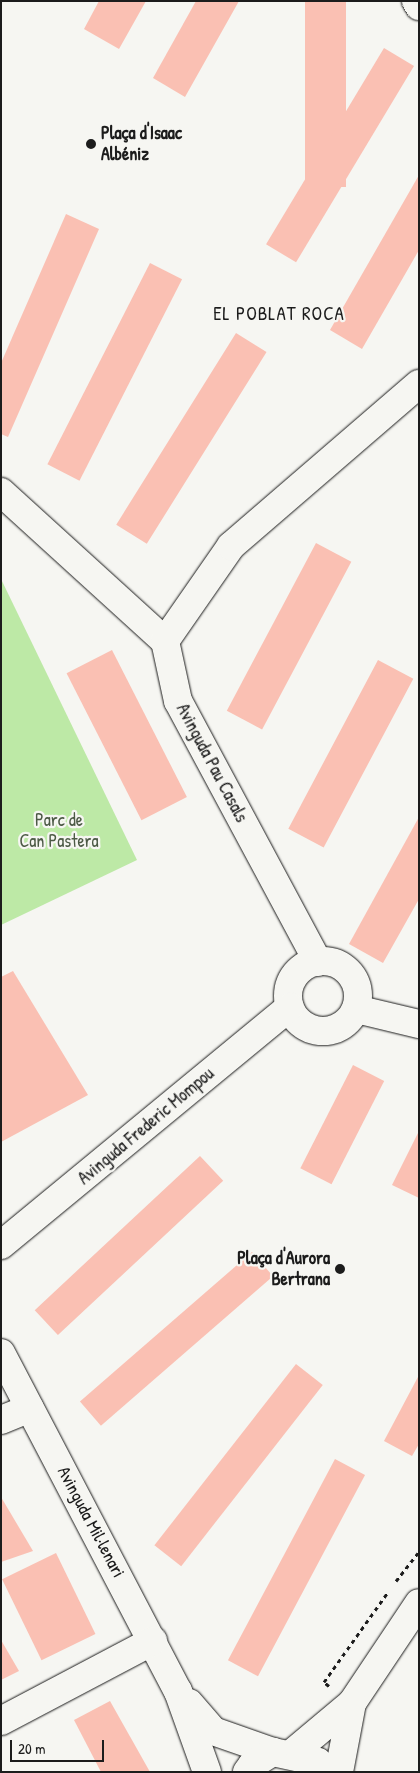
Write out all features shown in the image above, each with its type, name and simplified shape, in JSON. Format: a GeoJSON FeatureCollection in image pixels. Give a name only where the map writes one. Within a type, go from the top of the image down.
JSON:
{"type":"FeatureCollection","features":[{"type":"Feature","properties":{"kind":"street"},"geometry":{"type":"LineString","coordinates":[[416,1],[419,6]]}},
{"type":"Feature","properties":{"kind":"street"},"geometry":{"type":"LineString","coordinates":[[1,492],[165,641],[231,546],[419,384]]}},
{"type":"Feature","properties":{"kind":"street","name":"Avinguda Pau Casals"},"geometry":{"type":"LineString","coordinates":[[165,641],[178,701],[318,962]]}},
{"type":"Feature","properties":{"kind":"street"},"geometry":{"type":"LineString","coordinates":[[318,962],[333,962],[344,968],[352,977],[358,997],[356,1009],[342,1026],[331,1031],[318,1031],[304,1026],[295,1018],[290,1007],[289,988],[294,977],[306,966],[318,962]]}},
{"type":"Feature","properties":{"kind":"street","name":"Avinguda Frederic Mompou"},"geometry":{"type":"LineString","coordinates":[[1,1245],[290,1007]]}},
{"type":"Feature","properties":{"kind":"street"},"geometry":{"type":"LineString","coordinates":[[356,1009],[419,1024]]}},
{"type":"Feature","properties":{"kind":"street","name":"Avinguda Mil·lenari"},"geometry":{"type":"LineString","coordinates":[[1,1354],[178,1691],[207,1772]]}},
{"type":"Feature","properties":{"kind":"street"},"geometry":{"type":"LineString","coordinates":[[1,1420],[30,1408]]}},
{"type":"Feature","properties":{"kind":"street"},"geometry":{"type":"LineString","coordinates":[[247,1772],[252,1765],[282,1754],[352,1703],[419,1602]]}},
{"type":"Feature","properties":{"kind":"street"},"geometry":{"type":"LineString","coordinates":[[1,1721],[153,1641]]}},
{"type":"Feature","properties":{"kind":"street","name":"Avinguda Mil·lenari"},"geometry":{"type":"LineString","coordinates":[[178,1691],[213,1731],[282,1754],[318,1762],[328,1772]]}},
{"type":"Feature","properties":{"kind":"street"},"geometry":{"type":"LineString","coordinates":[[339,1772],[352,1703]]}},
{"type":"Feature","properties":{"kind":"green space","name":"Parc de Can Pastera"},"geometry":{"type":"Polygon","coordinates":[[[1,579],[137,860],[1,925],[1,579]]]}},
{"type":"Feature","properties":{"kind":"building"},"geometry":{"type":"Polygon","coordinates":[[[99,1],[146,1],[119,49],[84,29],[99,1]]]}},
{"type":"Feature","properties":{"kind":"building"},"geometry":{"type":"Polygon","coordinates":[[[196,1],[239,1],[185,97],[153,78],[196,1]]]}},
{"type":"Feature","properties":{"kind":"building"},"geometry":{"type":"Polygon","coordinates":[[[305,1],[346,1],[346,187],[305,187],[305,1]]]}},
{"type":"Feature","properties":{"kind":"building"},"geometry":{"type":"Polygon","coordinates":[[[384,48],[414,66],[296,262],[266,244],[384,48]]]}},
{"type":"Feature","properties":{"kind":"building"},"geometry":{"type":"Polygon","coordinates":[[[419,175],[419,250],[362,349],[330,330],[419,175]]]}},
{"type":"Feature","properties":{"kind":"building"},"geometry":{"type":"Polygon","coordinates":[[[66,214],[99,229],[8,437],[1,434],[1,363],[66,214]]]}},
{"type":"Feature","properties":{"kind":"building"},"geometry":{"type":"Polygon","coordinates":[[[150,263],[182,279],[79,481],[47,464],[150,263]]]}},
{"type":"Feature","properties":{"kind":"building"},"geometry":{"type":"Polygon","coordinates":[[[236,333],[267,352],[147,544],[116,525],[236,333]]]}},
{"type":"Feature","properties":{"kind":"building"},"geometry":{"type":"Polygon","coordinates":[[[316,543],[351,562],[262,730],[227,711],[316,543]]]}},
{"type":"Feature","properties":{"kind":"building"},"geometry":{"type":"Polygon","coordinates":[[[112,650],[187,797],[141,820],[67,673],[112,650]]]}},
{"type":"Feature","properties":{"kind":"building"},"geometry":{"type":"Polygon","coordinates":[[[378,660],[413,679],[324,847],[288,829],[378,660]]]}},
{"type":"Feature","properties":{"kind":"building"},"geometry":{"type":"Polygon","coordinates":[[[419,817],[419,899],[383,963],[349,944],[419,817]]]}},
{"type":"Feature","properties":{"kind":"building"},"geometry":{"type":"Polygon","coordinates":[[[13,971],[88,1095],[1,1142],[1,977],[13,971]]]}},
{"type":"Feature","properties":{"kind":"building"},"geometry":{"type":"Polygon","coordinates":[[[353,1065],[384,1081],[332,1184],[300,1168],[353,1065]]]}},
{"type":"Feature","properties":{"kind":"building"},"geometry":{"type":"Polygon","coordinates":[[[419,1131],[419,1198],[392,1185],[419,1131]]]}},
{"type":"Feature","properties":{"kind":"building"},"geometry":{"type":"Polygon","coordinates":[[[200,1156],[223,1181],[58,1335],[35,1310],[200,1156]]]}},
{"type":"Feature","properties":{"kind":"building"},"geometry":{"type":"Polygon","coordinates":[[[252,1252],[273,1276],[101,1426],[80,1402],[252,1252]]]}},
{"type":"Feature","properties":{"kind":"building"},"geometry":{"type":"Polygon","coordinates":[[[296,1364],[323,1385],[181,1566],[154,1545],[296,1364]]]}},
{"type":"Feature","properties":{"kind":"building"},"geometry":{"type":"Polygon","coordinates":[[[419,1375],[419,1444],[412,1456],[384,1441],[419,1375]]]}},
{"type":"Feature","properties":{"kind":"building"},"geometry":{"type":"Polygon","coordinates":[[[335,1459],[365,1475],[258,1676],[228,1660],[335,1459]]]}},
{"type":"Feature","properties":{"kind":"building"},"geometry":{"type":"Polygon","coordinates":[[[1,1497],[33,1551],[1,1562],[1,1497]]]}},
{"type":"Feature","properties":{"kind":"building"},"geometry":{"type":"Polygon","coordinates":[[[56,1553],[95,1634],[42,1660],[2,1579],[56,1553]]]}},
{"type":"Feature","properties":{"kind":"building"},"geometry":{"type":"Polygon","coordinates":[[[1,1640],[19,1671],[1,1680],[1,1640]]]}},
{"type":"Feature","properties":{"kind":"building"},"geometry":{"type":"Polygon","coordinates":[[[110,1701],[150,1772],[101,1772],[74,1720],[110,1701]]]}},
{"type":"Feature","properties":{"kind":"place","name":"Plaça d'Isaac Albéniz"},"geometry":{"type":"Point","coordinates":[91,144]}},
{"type":"Feature","properties":{"kind":"place","name":"Plaça d'Aurora Bertrana"},"geometry":{"type":"Point","coordinates":[340,1269]}},
{"type":"Feature","properties":{"kind":"district","name":"EL POBLAT ROCA"},"geometry":{"type":"Point","coordinates":[279,314]}}]}
